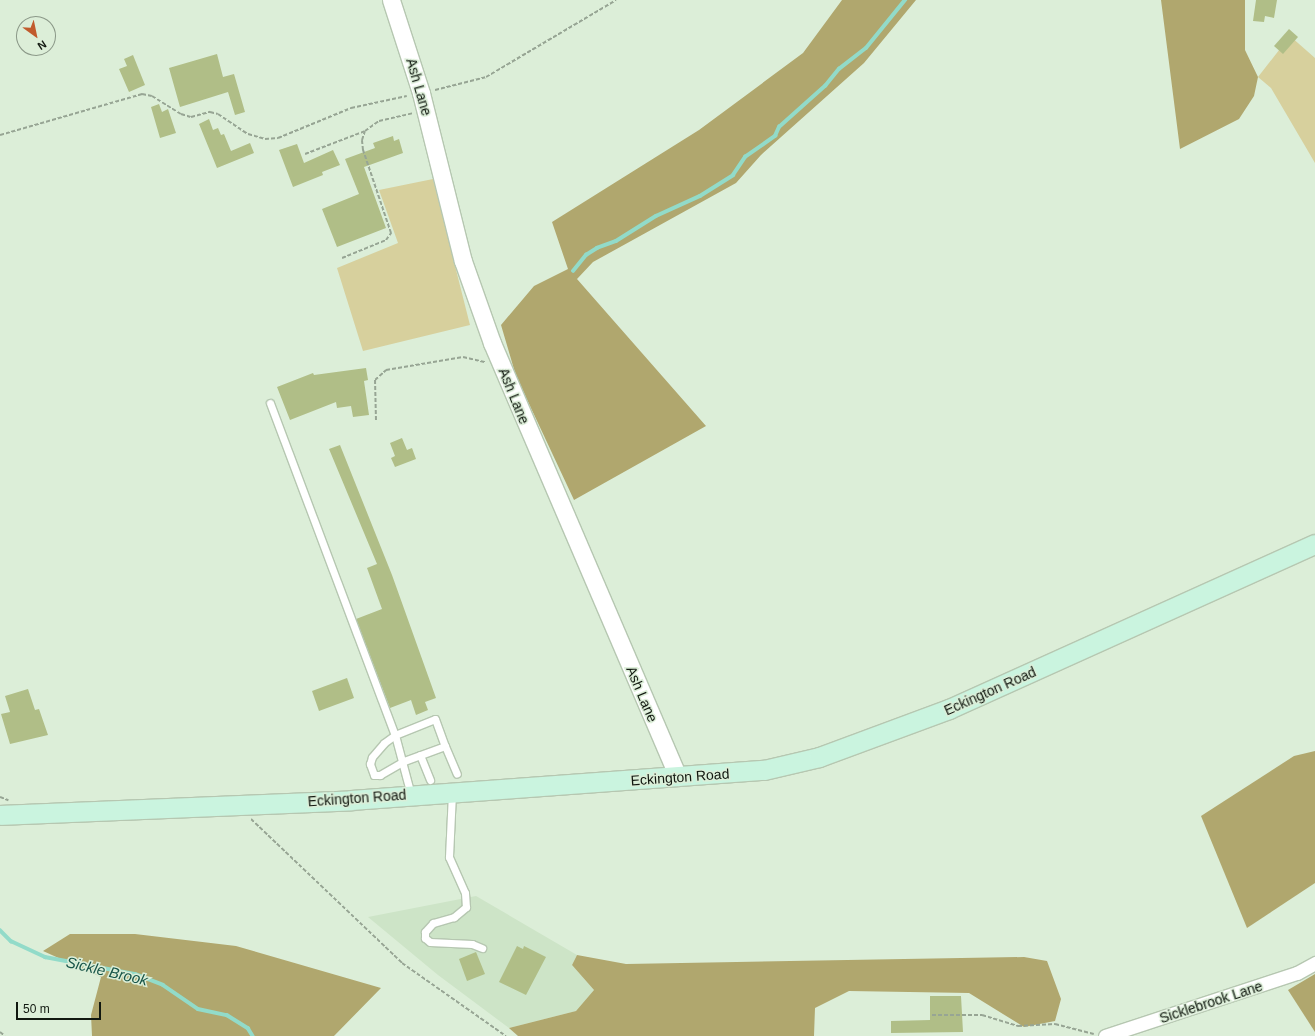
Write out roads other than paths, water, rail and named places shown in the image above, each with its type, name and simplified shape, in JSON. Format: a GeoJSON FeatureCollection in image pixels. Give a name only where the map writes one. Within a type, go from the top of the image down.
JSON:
{"type":"FeatureCollection","features":[{"type":"Feature","properties":{"kind":"main road","name":"Eckington Road"},"geometry":{"type":"LineString","coordinates":[[0,815],[411,795],[678,778],[764,770],[819,757],[880,736],[950,709],[1315,544]]}},
{"type":"Feature","properties":{"kind":"street","name":"Ash Lane"},"geometry":{"type":"LineString","coordinates":[[390,0],[426,110],[459,248],[502,367],[678,778]]}},
{"type":"Feature","properties":{"kind":"street","name":"Sicklebrook Lane"},"geometry":{"type":"LineString","coordinates":[[1105,1036],[1297,973],[1315,963]]}},
{"type":"Feature","properties":{"kind":"lane"},"geometry":{"type":"LineString","coordinates":[[270,404],[395,735],[404,761],[411,795]]}},
{"type":"Feature","properties":{"kind":"lane"},"geometry":{"type":"LineString","coordinates":[[445,746],[404,761],[380,775],[374,776],[371,772],[372,757],[395,735],[435,718],[457,774]]}},
{"type":"Feature","properties":{"kind":"lane"},"geometry":{"type":"LineString","coordinates":[[420,755],[430,780]]}},
{"type":"Feature","properties":{"kind":"lane"},"geometry":{"type":"LineString","coordinates":[[452,792],[449,857],[465,893],[466,907],[454,917],[432,924],[425,932],[425,938],[430,942],[472,944],[482,948]]}},
{"type":"Feature","properties":{"kind":"waterway"},"geometry":{"type":"LineString","coordinates":[[573,271],[586,255],[597,248],[616,241],[656,216],[700,196],[733,175],[745,157],[775,136],[779,127],[825,86],[839,69],[866,48],[905,0]]}},
{"type":"Feature","properties":{"kind":"waterway","name":"Sickle Brook"},"geometry":{"type":"LineString","coordinates":[[0,930],[11,941],[45,957],[135,974],[163,985],[198,1009],[227,1015],[248,1028],[253,1036]]}}]}
